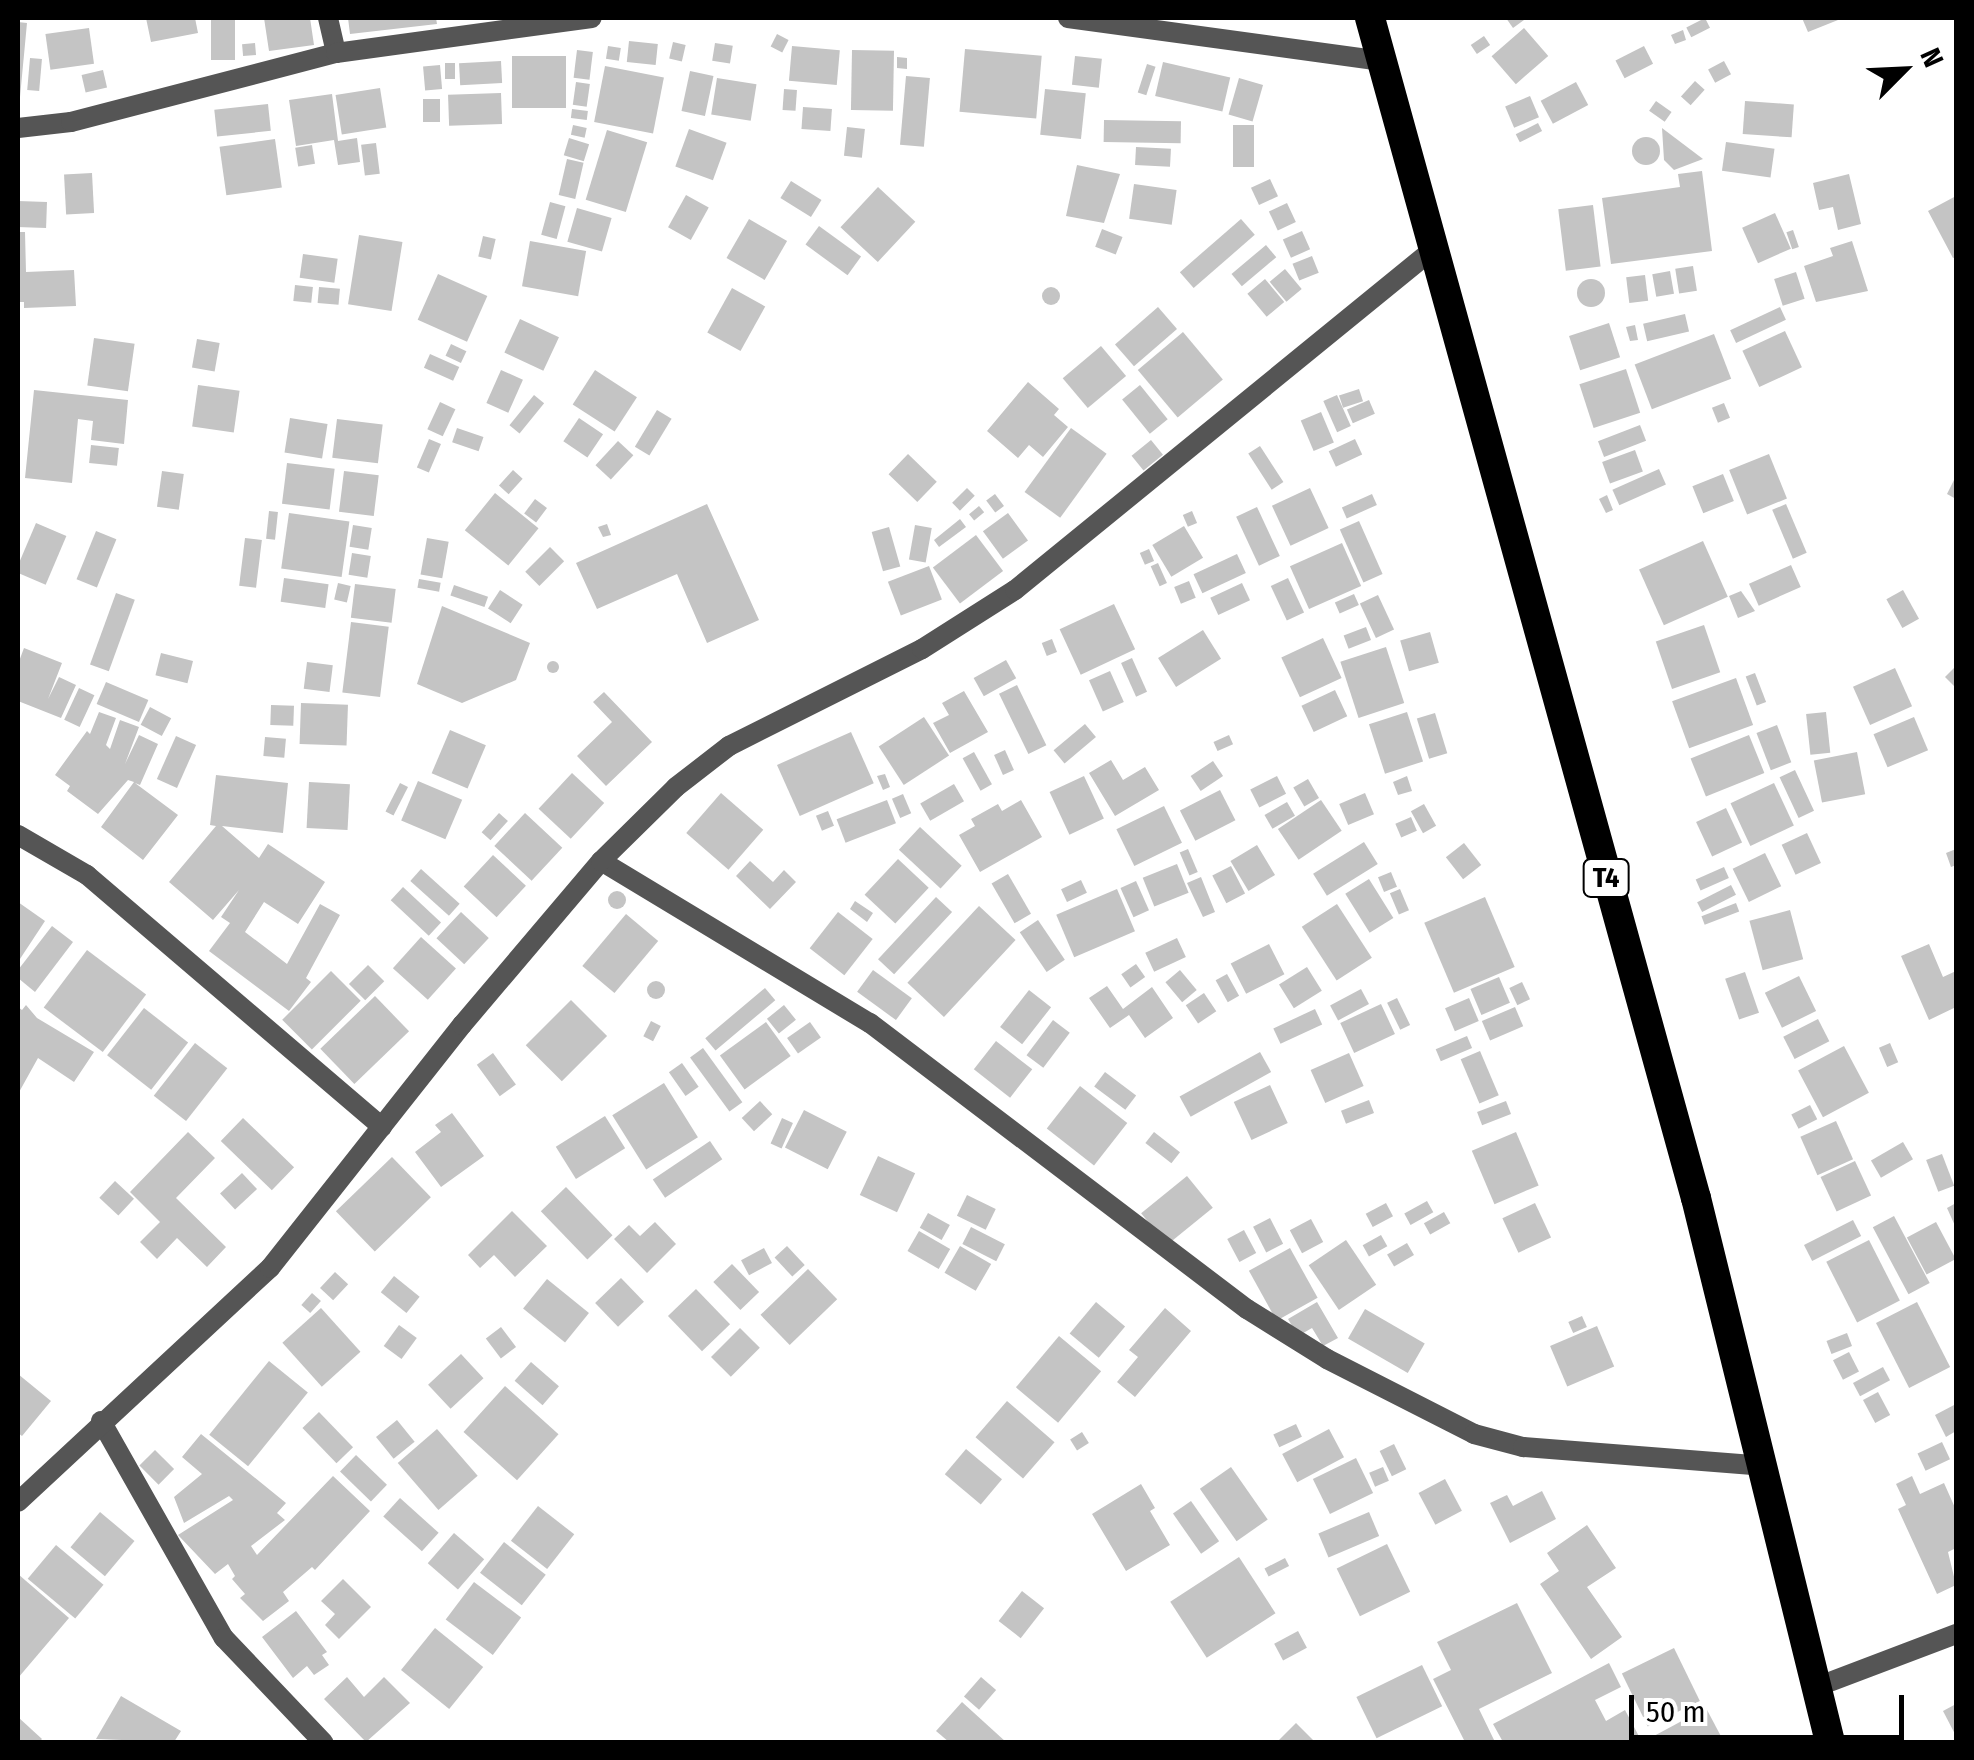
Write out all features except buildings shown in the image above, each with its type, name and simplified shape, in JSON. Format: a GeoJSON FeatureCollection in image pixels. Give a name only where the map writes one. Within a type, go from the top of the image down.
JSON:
{"type":"FeatureCollection","features":[{"type":"Feature","properties":{"kind":"highway","name":"T4"},"geometry":{"type":"LineString","coordinates":[[1370,18],[1696,1198],[1820,1686],[1830,1742]]}},
{"type":"Feature","properties":{"kind":"street"},"geometry":{"type":"LineString","coordinates":[[328,18],[336,53]]}},
{"type":"Feature","properties":{"kind":"street"},"geometry":{"type":"LineString","coordinates":[[18,128],[60,124],[336,53],[592,18]]}},
{"type":"Feature","properties":{"kind":"street"},"geometry":{"type":"LineString","coordinates":[[1068,18],[1382,61]]}},
{"type":"Feature","properties":{"kind":"street"},"geometry":{"type":"LineString","coordinates":[[18,1502],[270,1268],[601,861],[676,786],[729,746],[922,648],[1015,590],[1432,251]]}},
{"type":"Feature","properties":{"kind":"street"},"geometry":{"type":"LineString","coordinates":[[18,835],[99,885],[382,1127]]}},
{"type":"Feature","properties":{"kind":"street"},"geometry":{"type":"LineString","coordinates":[[601,861],[870,1023],[1247,1309],[1327,1359],[1474,1434],[1523,1447],[1762,1466]]}},
{"type":"Feature","properties":{"kind":"street"},"geometry":{"type":"LineString","coordinates":[[101,1421],[224,1638],[323,1742]]}},
{"type":"Feature","properties":{"kind":"street"},"geometry":{"type":"LineString","coordinates":[[1820,1686],[1956,1634]]}}]}
